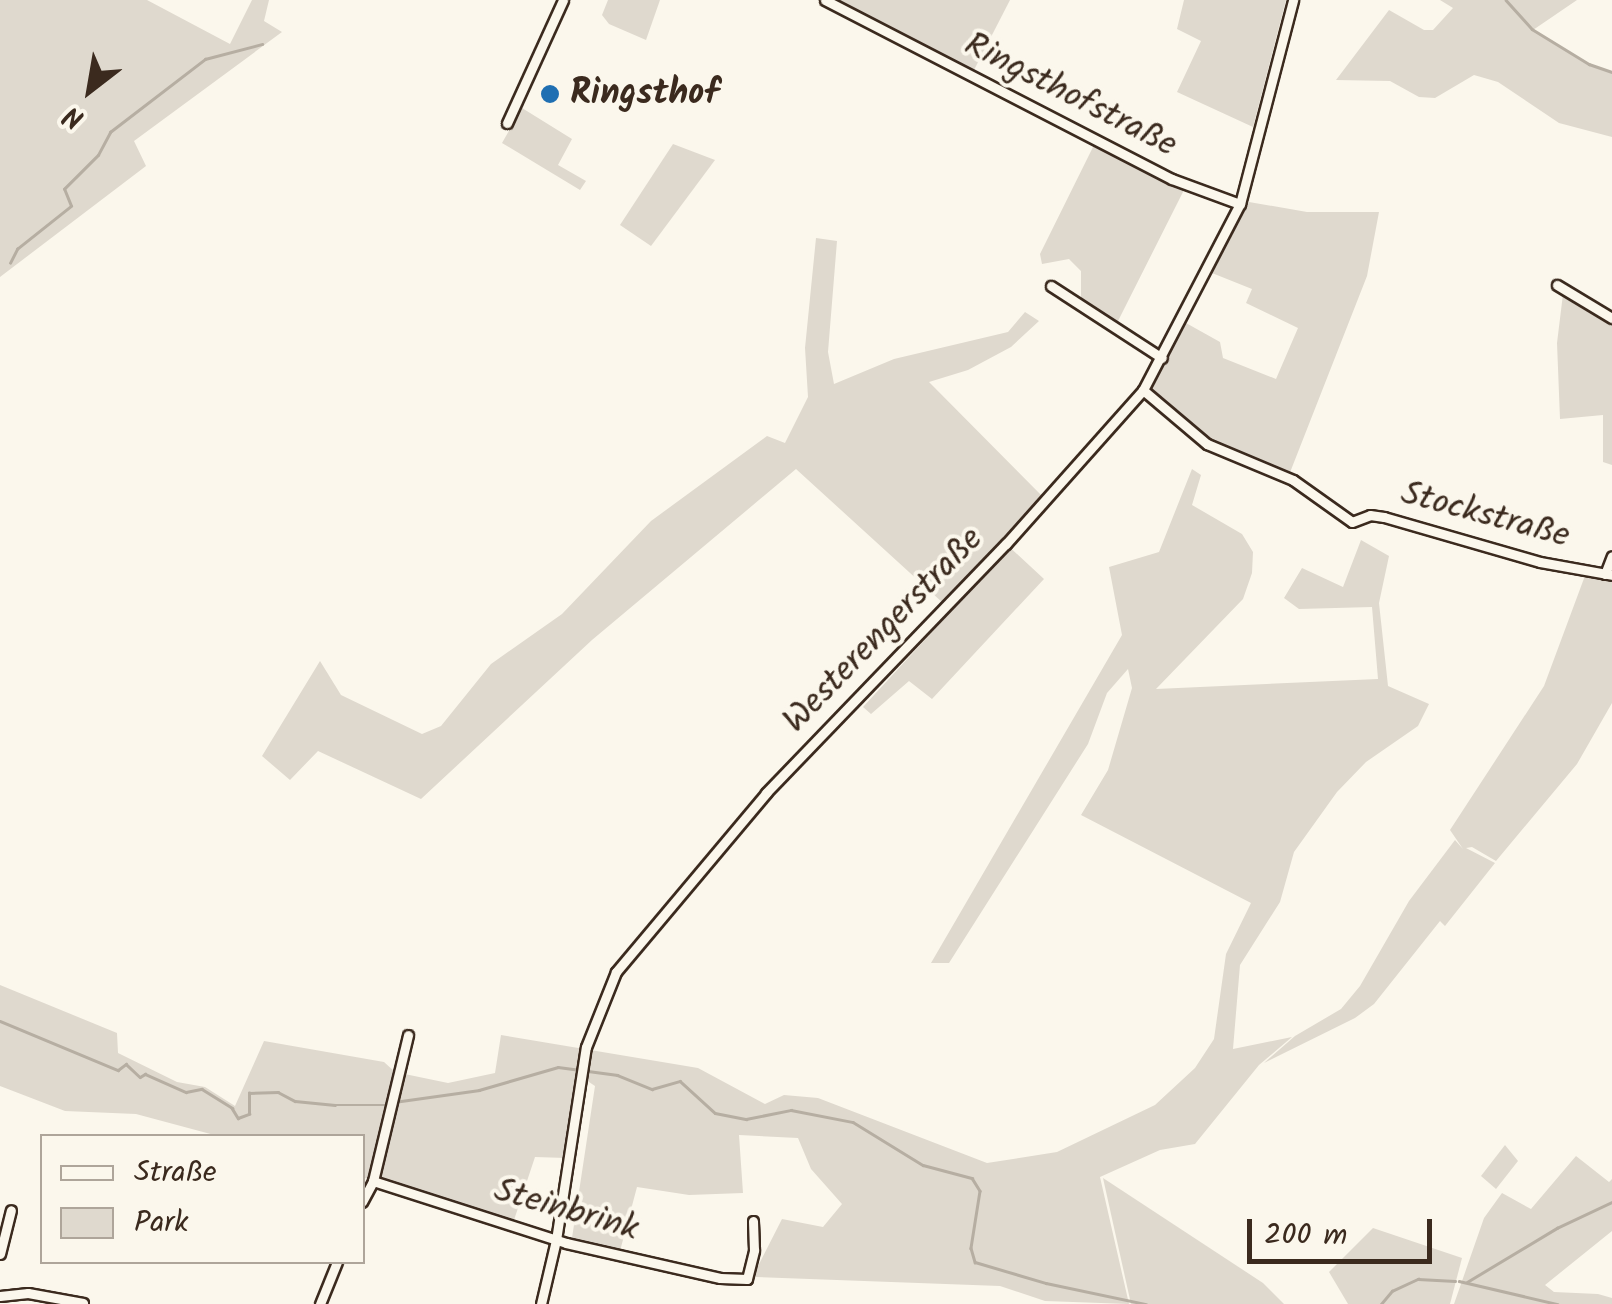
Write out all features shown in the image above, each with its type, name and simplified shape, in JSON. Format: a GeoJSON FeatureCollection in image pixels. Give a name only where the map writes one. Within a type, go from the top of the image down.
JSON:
{"type":"FeatureCollection","features":[{"type":"Feature","properties":{"kind":"street"},"geometry":{"type":"LineString","coordinates":[[507,123],[562,0]]}},
{"type":"Feature","properties":{"kind":"street","name":"Ringsthofstraße"},"geometry":{"type":"LineString","coordinates":[[825,0],[1172,180],[1240,204]]}},
{"type":"Feature","properties":{"kind":"street","name":"Westerengerstraße"},"geometry":{"type":"LineString","coordinates":[[541,1304],[596,1015],[628,957],[766,794],[996,554],[1142,390],[1240,204],[1293,0]]}},
{"type":"Feature","properties":{"kind":"street"},"geometry":{"type":"LineString","coordinates":[[1557,285],[1612,318]]}},
{"type":"Feature","properties":{"kind":"street"},"geometry":{"type":"LineString","coordinates":[[1052,286],[1162,358]]}},
{"type":"Feature","properties":{"kind":"street","name":"Stockstraße"},"geometry":{"type":"LineString","coordinates":[[1142,390],[1207,444],[1293,480],[1352,522],[1370,515],[1384,517],[1540,562],[1608,575],[1612,556]]}},
{"type":"Feature","properties":{"kind":"street"},"geometry":{"type":"LineString","coordinates":[[365,1196],[408,1035]]}},
{"type":"Feature","properties":{"kind":"street","name":"Steinbrink"},"geometry":{"type":"LineString","coordinates":[[372,1181],[621,1258],[746,1279],[754,1250],[753,1221]]}},
{"type":"Feature","properties":{"kind":"street"},"geometry":{"type":"LineString","coordinates":[[0,1254],[11,1210]]}},
{"type":"Feature","properties":{"kind":"street"},"geometry":{"type":"LineString","coordinates":[[320,1304],[337,1264]]}},
{"type":"Feature","properties":{"kind":"street"},"geometry":{"type":"LineString","coordinates":[[0,1296],[28,1293],[83,1303]]}},
{"type":"Feature","properties":{"kind":"green space"},"geometry":{"type":"Polygon","coordinates":[[[0,0],[147,0],[230,44],[252,0],[269,0],[264,21],[282,32],[134,141],[146,166],[0,277],[0,0]]]}},
{"type":"Feature","properties":{"kind":"green space"},"geometry":{"type":"Polygon","coordinates":[[[608,0],[660,0],[646,40],[609,24],[602,15],[608,0]]]}},
{"type":"Feature","properties":{"kind":"green space"},"geometry":{"type":"Polygon","coordinates":[[[836,0],[1010,0],[974,70],[836,0]]]}},
{"type":"Feature","properties":{"kind":"green space"},"geometry":{"type":"Polygon","coordinates":[[[1184,0],[1286,0],[1253,127],[1177,92],[1201,41],[1177,29],[1184,0]]]}},
{"type":"Feature","properties":{"kind":"green space"},"geometry":{"type":"Polygon","coordinates":[[[1440,0],[1577,0],[1533,30],[1589,65],[1612,73],[1612,137],[1559,123],[1498,82],[1474,75],[1435,98],[1419,97],[1390,81],[1336,80],[1389,10],[1424,30],[1433,30],[1453,8],[1440,0]]]}},
{"type":"Feature","properties":{"kind":"green space"},"geometry":{"type":"Polygon","coordinates":[[[522,108],[572,139],[558,165],[586,181],[580,190],[502,143],[522,108]]]}},
{"type":"Feature","properties":{"kind":"green space"},"geometry":{"type":"Polygon","coordinates":[[[1095,143],[1185,188],[1116,325],[1081,298],[1081,271],[1069,259],[1042,264],[1040,254],[1095,143]]]}},
{"type":"Feature","properties":{"kind":"green space"},"geometry":{"type":"Polygon","coordinates":[[[673,144],[715,160],[651,246],[620,225],[673,144]]]}},
{"type":"Feature","properties":{"kind":"green space"},"geometry":{"type":"Polygon","coordinates":[[[1249,202],[1307,212],[1379,212],[1367,276],[1289,475],[1239,458],[1189,429],[1149,392],[1186,323],[1220,342],[1223,358],[1276,379],[1298,328],[1246,303],[1252,289],[1212,273],[1249,202]]]}},
{"type":"Feature","properties":{"kind":"green space"},"geometry":{"type":"Polygon","coordinates":[[[816,238],[837,241],[828,352],[834,384],[894,359],[1008,332],[1025,312],[1039,321],[1011,347],[968,370],[929,382],[1043,497],[1003,541],[1044,579],[932,699],[909,681],[871,714],[863,707],[945,618],[943,603],[796,469],[592,640],[421,799],[318,751],[290,780],[262,756],[320,661],[341,695],[422,734],[441,726],[491,664],[562,614],[651,521],[767,436],[785,443],[808,397],[805,348],[816,238]]]}},
{"type":"Feature","properties":{"kind":"green space"},"geometry":{"type":"Polygon","coordinates":[[[1563,294],[1612,321],[1612,465],[1603,462],[1603,415],[1560,419],[1557,343],[1563,294]]]}},
{"type":"Feature","properties":{"kind":"green space"},"geometry":{"type":"Polygon","coordinates":[[[1192,469],[1201,475],[1192,505],[1242,534],[1253,552],[1252,573],[1243,599],[1156,689],[1378,679],[1372,607],[1299,609],[1284,598],[1302,568],[1343,587],[1361,540],[1389,556],[1379,603],[1388,686],[1429,704],[1418,726],[1366,762],[1337,792],[1294,852],[1280,902],[1240,965],[1233,1049],[1292,1037],[1259,1065],[1195,1144],[1160,1150],[1100,1177],[1129,1304],[1045,1301],[1000,1286],[756,1277],[782,1219],[823,1227],[842,1204],[811,1169],[798,1138],[739,1135],[743,1193],[689,1195],[637,1187],[620,1251],[572,1238],[595,1086],[577,1074],[566,1158],[535,1157],[513,1223],[374,1175],[381,1144],[377,1145],[369,1180],[365,1178],[365,1134],[211,1134],[136,1114],[65,1111],[0,1086],[0,985],[117,1033],[118,1053],[177,1082],[205,1087],[235,1106],[264,1041],[384,1062],[395,1072],[448,1083],[495,1073],[501,1035],[698,1068],[765,1104],[784,1095],[818,1098],[987,1163],[1057,1152],[1155,1105],[1195,1068],[1214,1039],[1226,954],[1251,903],[1081,815],[1108,770],[1132,688],[1128,669],[1107,693],[1088,744],[949,963],[931,963],[1122,635],[1109,567],[1159,552],[1192,469]]]}},
{"type":"Feature","properties":{"kind":"green space"},"geometry":{"type":"Polygon","coordinates":[[[1586,573],[1612,578],[1612,703],[1577,764],[1496,861],[1472,847],[1466,848],[1495,863],[1445,926],[1440,921],[1374,1004],[1355,1018],[1264,1063],[1295,1036],[1341,1009],[1360,986],[1409,901],[1455,840],[1463,849],[1450,830],[1544,686],[1586,573]]]}},
{"type":"Feature","properties":{"kind":"green space"},"geometry":{"type":"Polygon","coordinates":[[[1505,1145],[1518,1161],[1496,1189],[1481,1176],[1505,1145]]]}},
{"type":"Feature","properties":{"kind":"green space"},"geometry":{"type":"Polygon","coordinates":[[[1576,1156],[1609,1182],[1612,1179],[1612,1231],[1545,1285],[1554,1292],[1598,1294],[1612,1298],[1612,1304],[1454,1304],[1484,1218],[1502,1193],[1531,1209],[1576,1156]]]}},
{"type":"Feature","properties":{"kind":"green space"},"geometry":{"type":"Polygon","coordinates":[[[1103,1178],[1263,1283],[1284,1304],[1131,1304],[1103,1178]]]}},
{"type":"Feature","properties":{"kind":"green space"},"geometry":{"type":"Polygon","coordinates":[[[1373,1228],[1462,1258],[1450,1304],[1348,1304],[1329,1272],[1373,1228]]]}},
{"type":"Feature","properties":{"kind":"waterway"},"geometry":{"type":"LineString","coordinates":[[1506,0],[1532,29],[1589,64],[1612,72]]}},
{"type":"Feature","properties":{"kind":"waterway"},"geometry":{"type":"LineString","coordinates":[[10,263],[17,249],[71,206],[64,189],[98,155],[110,132],[205,59],[262,44]]}},
{"type":"Feature","properties":{"kind":"waterway"},"geometry":{"type":"LineString","coordinates":[[0,1021],[118,1070],[126,1064],[140,1077],[145,1074],[186,1092],[202,1089],[232,1108],[238,1118],[249,1114],[249,1093],[278,1092],[295,1101],[335,1105],[386,1105]]}},
{"type":"Feature","properties":{"kind":"waterway"},"geometry":{"type":"LineString","coordinates":[[394,1102],[479,1090],[558,1067],[617,1075],[652,1089],[680,1081],[715,1113],[746,1119],[791,1110],[853,1122],[923,1165],[972,1178],[980,1191],[971,1248],[975,1262],[1046,1283],[1146,1304]]}},
{"type":"Feature","properties":{"kind":"waterway"},"geometry":{"type":"LineString","coordinates":[[1467,1282],[1557,1228],[1612,1202]]}},
{"type":"Feature","properties":{"kind":"waterway"},"geometry":{"type":"LineString","coordinates":[[1381,1304],[1392,1291],[1418,1279],[1455,1281]]}},
{"type":"Feature","properties":{"kind":"waterway"},"geometry":{"type":"LineString","coordinates":[[1459,1281],[1557,1304]]}},
{"type":"Feature","properties":{"kind":"place","name":"Ringsthof"},"geometry":{"type":"Point","coordinates":[550,94]}}]}
